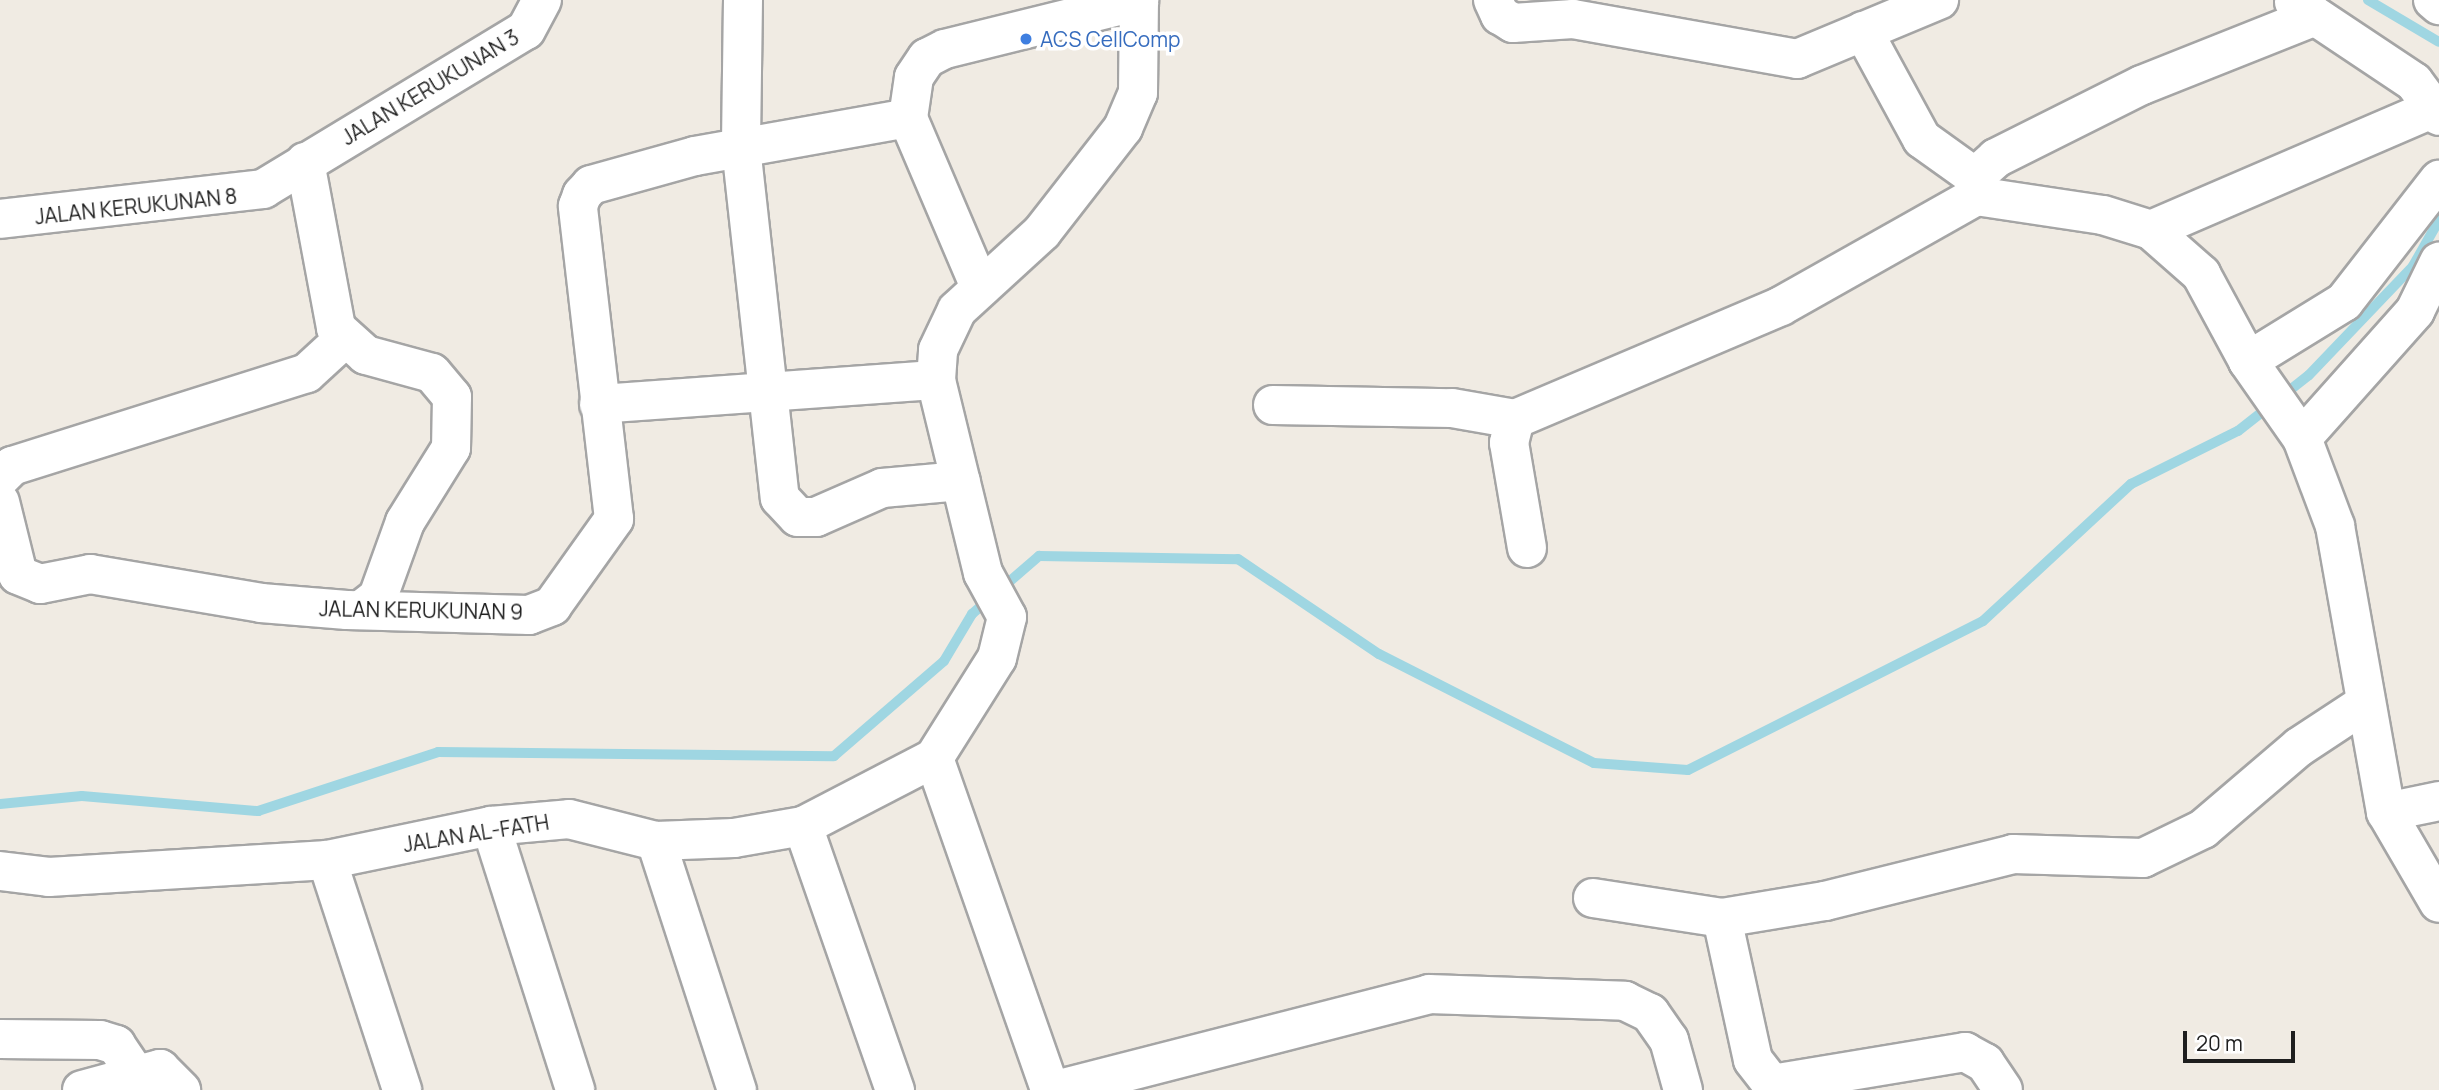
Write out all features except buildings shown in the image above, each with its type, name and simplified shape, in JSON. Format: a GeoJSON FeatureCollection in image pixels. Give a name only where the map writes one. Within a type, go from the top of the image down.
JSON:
{"type":"FeatureCollection","features":[{"type":"Feature","properties":{"kind":"street","name":"JALAN KERUKUNAN 3"},"geometry":{"type":"LineString","coordinates":[[305,162],[526,30],[542,0]]}},
{"type":"Feature","properties":{"kind":"street"},"geometry":{"type":"LineString","coordinates":[[743,0],[741,147],[780,499],[798,517],[816,517],[882,488],[961,481]]}},
{"type":"Feature","properties":{"kind":"street"},"geometry":{"type":"LineString","coordinates":[[980,287],[908,118],[914,77],[927,58],[945,49],[1139,0],[1138,93],[1124,128],[1042,232],[957,310],[938,350],[936,380],[983,573],[1007,617],[997,657],[934,758],[1050,1090]]}},
{"type":"Feature","properties":{"kind":"street"},"geometry":{"type":"LineString","coordinates":[[1493,0],[1500,15],[1513,23],[1573,19],[1797,59],[1939,0]]}},
{"type":"Feature","properties":{"kind":"street"},"geometry":{"type":"LineString","coordinates":[[2433,0],[2439,5]]}},
{"type":"Feature","properties":{"kind":"street"},"geometry":{"type":"LineString","coordinates":[[1273,405],[1452,408],[1515,419],[1781,306],[1866,264],[1976,186],[1996,158],[2303,8],[2414,82],[2438,111],[2151,230]]}},
{"type":"Feature","properties":{"kind":"street"},"geometry":{"type":"LineString","coordinates":[[1863,31],[1922,139],[1976,186],[2103,215],[2151,230],[2201,274],[2256,372],[2298,431],[2334,526],[2363,705],[2386,813],[2439,903]]}},
{"type":"Feature","properties":{"kind":"street","name":"JALAN KERUKUNAN 9"},"geometry":{"type":"LineString","coordinates":[[0,502],[9,575],[40,584],[90,574],[261,603],[529,615],[552,606],[614,519],[578,206],[582,195],[591,185],[741,147],[908,118]]}},
{"type":"Feature","properties":{"kind":"street","name":"JALAN KERUKUNAN 8"},"geometry":{"type":"LineString","coordinates":[[0,219],[243,196],[305,162]]}},
{"type":"Feature","properties":{"kind":"street"},"geometry":{"type":"LineString","coordinates":[[305,162],[325,297],[344,339],[366,355],[432,373],[452,397],[451,448],[405,522],[378,597],[364,608]]}},
{"type":"Feature","properties":{"kind":"street"},"geometry":{"type":"LineString","coordinates":[[2256,372],[2344,302],[2439,180]]}},
{"type":"Feature","properties":{"kind":"street"},"geometry":{"type":"LineString","coordinates":[[2298,431],[2415,311],[2439,262]]}},
{"type":"Feature","properties":{"kind":"street"},"geometry":{"type":"LineString","coordinates":[[0,478],[12,466],[307,373],[344,339]]}},
{"type":"Feature","properties":{"kind":"street"},"geometry":{"type":"LineString","coordinates":[[599,404],[769,395],[936,380]]}},
{"type":"Feature","properties":{"kind":"street"},"geometry":{"type":"LineString","coordinates":[[1515,419],[1509,443],[1527,548]]}},
{"type":"Feature","properties":{"kind":"street"},"geometry":{"type":"LineString","coordinates":[[1593,898],[1674,915],[1722,918],[1825,901],[2013,854],[2143,858],[2175,848],[2299,747],[2363,705]]}},
{"type":"Feature","properties":{"kind":"street","name":"JALAN AL-FATH"},"geometry":{"type":"LineString","coordinates":[[0,872],[49,877],[327,860],[491,826],[590,820],[656,841],[803,826],[934,758]]}},
{"type":"Feature","properties":{"kind":"street"},"geometry":{"type":"LineString","coordinates":[[2386,813],[2439,801]]}},
{"type":"Feature","properties":{"kind":"street"},"geometry":{"type":"LineString","coordinates":[[491,826],[575,1090]]}},
{"type":"Feature","properties":{"kind":"street"},"geometry":{"type":"LineString","coordinates":[[803,826],[895,1090]]}},
{"type":"Feature","properties":{"kind":"street"},"geometry":{"type":"LineString","coordinates":[[656,841],[737,1090]]}},
{"type":"Feature","properties":{"kind":"street"},"geometry":{"type":"LineString","coordinates":[[327,860],[402,1090]]}},
{"type":"Feature","properties":{"kind":"street"},"geometry":{"type":"LineString","coordinates":[[1722,918],[1753,1060],[1772,1084],[1965,1052],[1984,1063],[2003,1090]]}},
{"type":"Feature","properties":{"kind":"street"},"geometry":{"type":"LineString","coordinates":[[1056,1090],[1429,994],[1625,1001],[1650,1013],[1669,1041],[1683,1090]]}},
{"type":"Feature","properties":{"kind":"street"},"geometry":{"type":"LineString","coordinates":[[0,1039],[100,1040],[116,1045],[136,1075]]}},
{"type":"Feature","properties":{"kind":"street"},"geometry":{"type":"LineString","coordinates":[[82,1090],[160,1069],[181,1090]]}},
{"type":"Feature","properties":{"kind":"waterway"},"geometry":{"type":"LineString","coordinates":[[2368,0],[2439,42]]}},
{"type":"Feature","properties":{"kind":"waterway"},"geometry":{"type":"LineString","coordinates":[[0,804],[82,796],[258,811],[438,752],[834,756],[944,661],[972,614],[1039,556],[1238,559],[1379,654],[1594,763],[1688,770],[1983,621],[2131,484],[2238,431],[2309,375],[2413,266],[2439,220]]}},
{"type":"Feature","properties":{"kind":"place","name":"ACS CellComp"},"geometry":{"type":"Point","coordinates":[1026,39]}}]}
